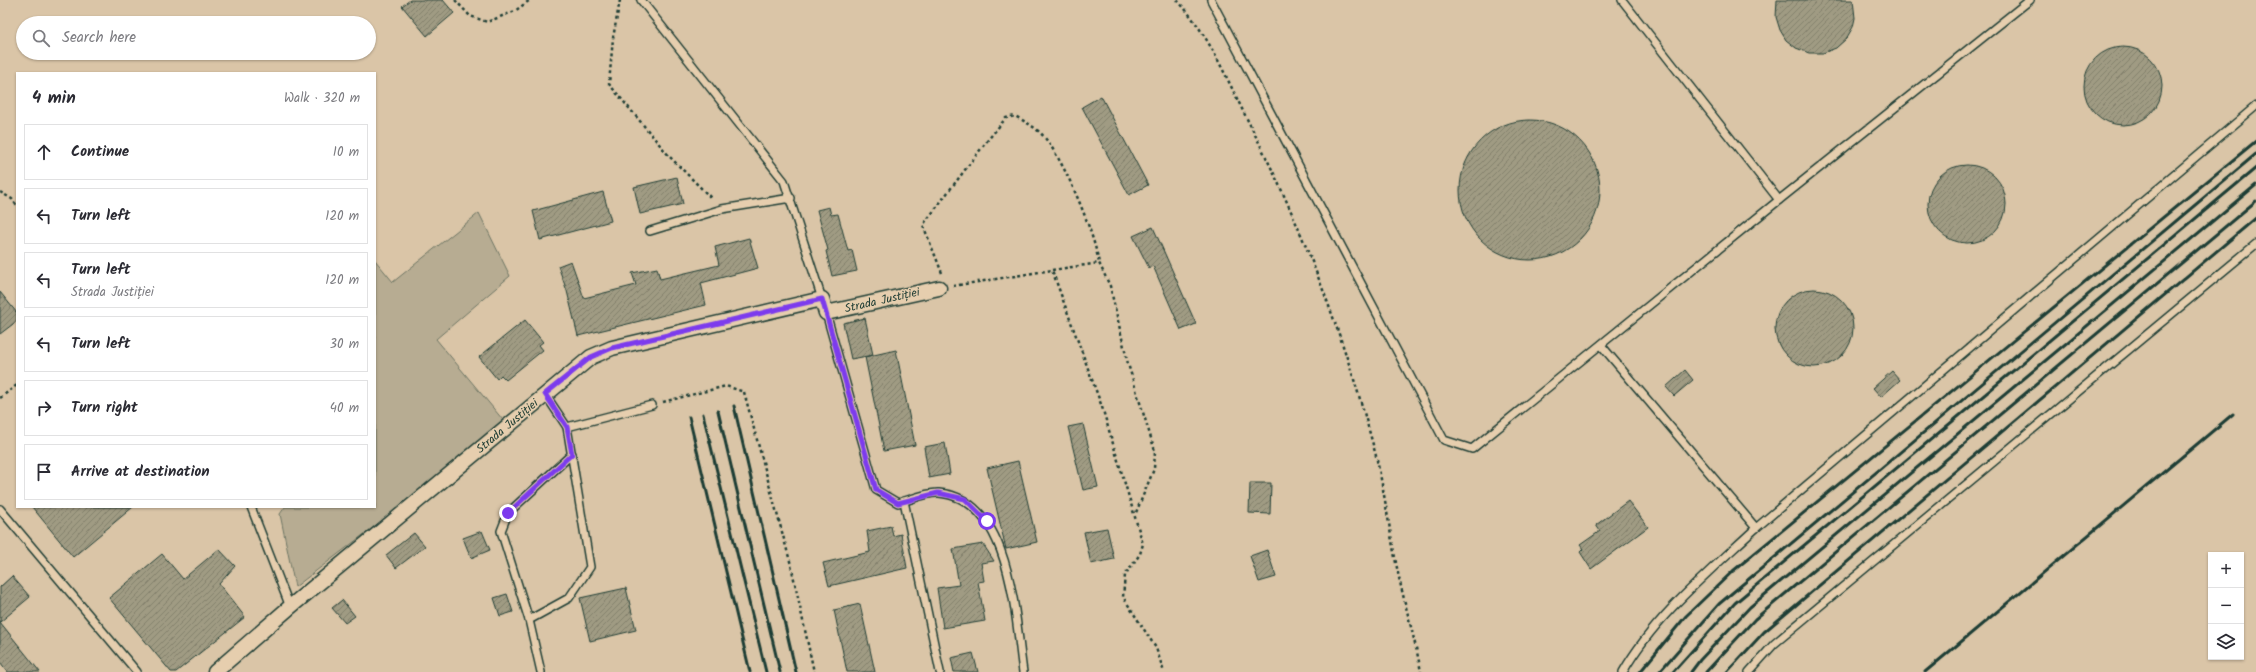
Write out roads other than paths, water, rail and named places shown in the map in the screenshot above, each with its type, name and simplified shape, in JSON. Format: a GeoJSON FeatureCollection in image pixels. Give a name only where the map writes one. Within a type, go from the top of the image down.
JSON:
{"type":"FeatureCollection","features":[{"type":"Feature","properties":{"kind":"street","name":"Strada Justiției"},"geometry":{"type":"LineString","coordinates":[[826,313],[943,288]]}},
{"type":"Feature","properties":{"kind":"street"},"geometry":{"type":"LineString","coordinates":[[822,299],[826,313]]}},
{"type":"Feature","properties":{"kind":"street","name":"Strada Justiției"},"geometry":{"type":"LineString","coordinates":[[215,672],[290,607],[591,357],[612,348],[822,299]]}},
{"type":"Feature","properties":{"kind":"lane"},"geometry":{"type":"LineString","coordinates":[[641,0],[784,180],[822,299]]}},
{"type":"Feature","properties":{"kind":"lane"},"geometry":{"type":"LineString","coordinates":[[1211,0],[1444,440],[1472,449],[1779,200],[2030,0]]}},
{"type":"Feature","properties":{"kind":"lane"},"geometry":{"type":"LineString","coordinates":[[1622,0],[1779,200]]}},
{"type":"Feature","properties":{"kind":"lane"},"geometry":{"type":"LineString","coordinates":[[1623,672],[1658,624],[1698,581],[1756,528],[2256,106]]}},
{"type":"Feature","properties":{"kind":"lane"},"geometry":{"type":"LineString","coordinates":[[650,231],[722,209],[791,198]]}},
{"type":"Feature","properties":{"kind":"lane"},"geometry":{"type":"LineString","coordinates":[[1749,672],[1774,644],[2256,244]]}},
{"type":"Feature","properties":{"kind":"lane"},"geometry":{"type":"LineString","coordinates":[[826,313],[876,490],[898,503],[938,493],[965,499],[987,521],[999,543],[1011,590],[1023,672]]}},
{"type":"Feature","properties":{"kind":"lane"},"geometry":{"type":"LineString","coordinates":[[1601,345],[1756,528]]}},
{"type":"Feature","properties":{"kind":"lane"},"geometry":{"type":"LineString","coordinates":[[529,620],[569,598],[590,568],[567,427],[545,394]]}},
{"type":"Feature","properties":{"kind":"lane"},"geometry":{"type":"LineString","coordinates":[[567,427],[652,405]]}},
{"type":"Feature","properties":{"kind":"lane"},"geometry":{"type":"LineString","coordinates":[[541,672],[529,620],[501,531],[508,513],[572,454]]}},
{"type":"Feature","properties":{"kind":"lane"},"geometry":{"type":"LineString","coordinates":[[904,501],[940,672]]}},
{"type":"Feature","properties":{"kind":"lane"},"geometry":{"type":"LineString","coordinates":[[251,508],[290,607]]}},
{"type":"Feature","properties":{"kind":"lane"},"geometry":{"type":"LineString","coordinates":[[0,509],[138,672]]}},
{"type":"Feature","properties":{"kind":"railway"},"geometry":{"type":"LineString","coordinates":[[1640,672],[1686,616],[1733,571],[2256,141]]}},
{"type":"Feature","properties":{"kind":"railway"},"geometry":{"type":"LineString","coordinates":[[1659,672],[1719,604],[2256,154]]}},
{"type":"Feature","properties":{"kind":"railway"},"geometry":{"type":"LineString","coordinates":[[1673,672],[1735,603],[2256,168]]}},
{"type":"Feature","properties":{"kind":"railway"},"geometry":{"type":"LineString","coordinates":[[1691,672],[1700,660],[1750,607],[2256,185]]}},
{"type":"Feature","properties":{"kind":"railway"},"geometry":{"type":"LineString","coordinates":[[1706,672],[1755,619],[2256,201]]}},
{"type":"Feature","properties":{"kind":"railway"},"geometry":{"type":"LineString","coordinates":[[1727,672],[1764,632],[2256,218]]}},
{"type":"Feature","properties":{"kind":"railway"},"geometry":{"type":"LineString","coordinates":[[734,406],[796,672]]}},
{"type":"Feature","properties":{"kind":"railway"},"geometry":{"type":"LineString","coordinates":[[718,411],[780,672]]}},
{"type":"Feature","properties":{"kind":"railway"},"geometry":{"type":"LineString","coordinates":[[703,414],[766,672]]}},
{"type":"Feature","properties":{"kind":"railway"},"geometry":{"type":"LineString","coordinates":[[1925,672],[2233,414]]}},
{"type":"Feature","properties":{"kind":"railway"},"geometry":{"type":"LineString","coordinates":[[689,417],[750,672]]}}]}
